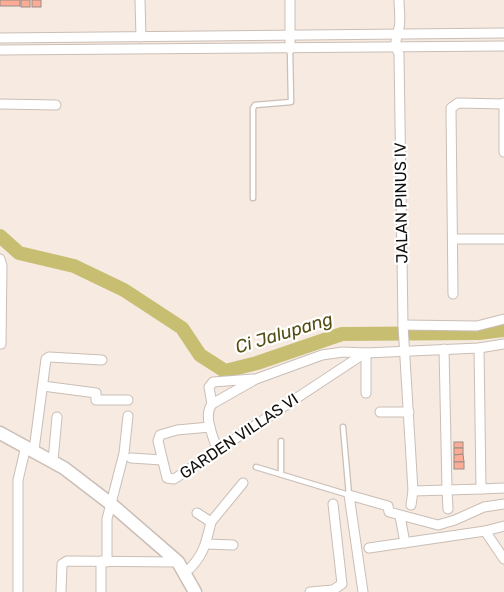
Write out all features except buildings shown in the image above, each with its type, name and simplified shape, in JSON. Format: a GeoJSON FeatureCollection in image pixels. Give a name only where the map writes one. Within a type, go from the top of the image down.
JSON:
{"type":"FeatureCollection","features":[{"type":"Feature","properties":{"kind":"main road"},"geometry":{"type":"LineString","coordinates":[[0,433],[53,462],[111,504],[182,567],[195,592]]}},
{"type":"Feature","properties":{"kind":"street"},"geometry":{"type":"LineString","coordinates":[[134,50],[140,37],[140,0]]}},
{"type":"Feature","properties":{"kind":"street"},"geometry":{"type":"LineString","coordinates":[[290,0],[290,49]]}},
{"type":"Feature","properties":{"kind":"street","name":"JALAN PINUS IV"},"geometry":{"type":"LineString","coordinates":[[399,0],[403,327],[413,491],[411,505]]}},
{"type":"Feature","properties":{"kind":"street"},"geometry":{"type":"LineString","coordinates":[[0,38],[504,33]]}},
{"type":"Feature","properties":{"kind":"street"},"geometry":{"type":"LineString","coordinates":[[140,37],[147,50]]}},
{"type":"Feature","properties":{"kind":"street"},"geometry":{"type":"LineString","coordinates":[[0,50],[400,50],[504,46]]}},
{"type":"Feature","properties":{"kind":"street"},"geometry":{"type":"LineString","coordinates":[[453,294],[450,108],[458,103],[504,104],[504,152]]}},
{"type":"Feature","properties":{"kind":"street"},"geometry":{"type":"LineString","coordinates":[[0,104],[56,105]]}},
{"type":"Feature","properties":{"kind":"street"},"geometry":{"type":"LineString","coordinates":[[453,239],[504,239]]}},
{"type":"Feature","properties":{"kind":"street"},"geometry":{"type":"LineString","coordinates":[[0,259],[2,266],[1,344]]}},
{"type":"Feature","properties":{"kind":"street"},"geometry":{"type":"LineString","coordinates":[[403,327],[477,326],[504,319]]}},
{"type":"Feature","properties":{"kind":"street"},"geometry":{"type":"LineString","coordinates":[[217,449],[210,427],[209,409],[212,404],[256,380],[322,354],[343,352],[366,353],[404,349],[479,348],[504,344]]}},
{"type":"Feature","properties":{"kind":"street"},"geometry":{"type":"LineString","coordinates":[[479,348],[481,489]]}},
{"type":"Feature","properties":{"kind":"street"},"geometry":{"type":"LineString","coordinates":[[444,349],[448,509]]}},
{"type":"Feature","properties":{"kind":"street"},"geometry":{"type":"LineString","coordinates":[[366,353],[366,393]]}},
{"type":"Feature","properties":{"kind":"street","name":"GARDEN VILLAS VI"},"geometry":{"type":"LineString","coordinates":[[210,427],[177,430],[160,435],[158,441],[167,478],[174,480],[217,449],[366,353]]}},
{"type":"Feature","properties":{"kind":"street"},"geometry":{"type":"LineString","coordinates":[[18,592],[18,480],[30,448],[47,358],[102,360]]}},
{"type":"Feature","properties":{"kind":"street"},"geometry":{"type":"LineString","coordinates":[[212,404],[209,387],[213,382],[256,380]]}},
{"type":"Feature","properties":{"kind":"street"},"geometry":{"type":"LineString","coordinates":[[43,386],[96,393],[96,400],[128,400]]}},
{"type":"Feature","properties":{"kind":"street"},"geometry":{"type":"LineString","coordinates":[[380,412],[409,412]]}},
{"type":"Feature","properties":{"kind":"street"},"geometry":{"type":"LineString","coordinates":[[100,592],[107,519],[124,453],[128,416]]}},
{"type":"Feature","properties":{"kind":"street"},"geometry":{"type":"LineString","coordinates":[[53,462],[57,417]]}},
{"type":"Feature","properties":{"kind":"street"},"geometry":{"type":"LineString","coordinates":[[131,458],[162,460]]}},
{"type":"Feature","properties":{"kind":"street"},"geometry":{"type":"LineString","coordinates":[[61,592],[64,562],[104,561],[182,567],[193,565],[207,544],[211,522],[243,483]]}},
{"type":"Feature","properties":{"kind":"street"},"geometry":{"type":"LineString","coordinates":[[413,491],[504,488]]}},
{"type":"Feature","properties":{"kind":"street"},"geometry":{"type":"LineString","coordinates":[[363,592],[349,495],[388,506],[389,512],[400,516],[438,525],[456,520],[484,507],[504,504]]}},
{"type":"Feature","properties":{"kind":"street"},"geometry":{"type":"LineString","coordinates":[[310,592],[333,590],[342,584],[333,504]]}},
{"type":"Feature","properties":{"kind":"street"},"geometry":{"type":"LineString","coordinates":[[197,513],[211,522]]}},
{"type":"Feature","properties":{"kind":"street"},"geometry":{"type":"LineString","coordinates":[[400,516],[405,543]]}},
{"type":"Feature","properties":{"kind":"street"},"geometry":{"type":"LineString","coordinates":[[369,548],[485,531],[504,526]]}},
{"type":"Feature","properties":{"kind":"street"},"geometry":{"type":"LineString","coordinates":[[485,531],[504,559]]}},
{"type":"Feature","properties":{"kind":"street"},"geometry":{"type":"LineString","coordinates":[[207,544],[233,545]]}},
{"type":"Feature","properties":{"kind":"lane"},"geometry":{"type":"LineString","coordinates":[[253,198],[253,108],[255,105],[291,102],[290,49]]}},
{"type":"Feature","properties":{"kind":"lane"},"geometry":{"type":"LineString","coordinates":[[256,467],[349,495],[343,427]]}},
{"type":"Feature","properties":{"kind":"lane"},"geometry":{"type":"LineString","coordinates":[[281,441],[281,473]]}},
{"type":"Feature","properties":{"kind":"waterway","name":"Ci Jalupang"},"geometry":{"type":"LineString","coordinates":[[0,236],[19,253],[74,266],[124,290],[182,328],[200,355],[225,371],[257,363],[342,334],[479,333],[504,330]]}}]}
